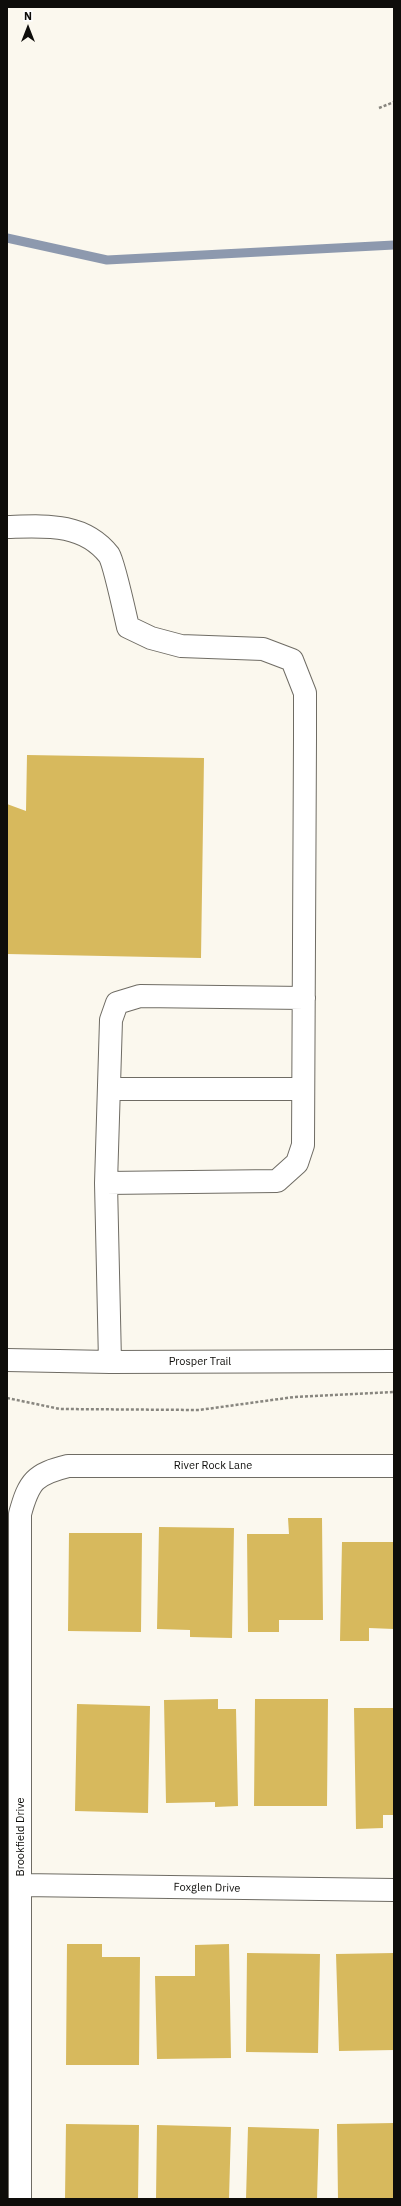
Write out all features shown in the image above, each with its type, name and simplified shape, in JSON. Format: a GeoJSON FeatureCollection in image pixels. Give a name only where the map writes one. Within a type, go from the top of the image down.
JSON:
{"type":"FeatureCollection","features":[{"type":"Feature","properties":{"kind":"street"},"geometry":{"type":"LineString","coordinates":[[7,526],[55,526],[85,534],[109,556],[128,627],[151,638],[181,646],[263,649],[292,660],[305,693],[303,1145],[297,1163],[277,1181],[106,1183]]}},
{"type":"Feature","properties":{"kind":"street"},"geometry":{"type":"LineString","coordinates":[[110,1362],[106,1183],[111,1020],[116,1003],[140,996],[304,998]]}},
{"type":"Feature","properties":{"kind":"street"},"geometry":{"type":"LineString","coordinates":[[109,1089],[303,1089]]}},
{"type":"Feature","properties":{"kind":"street","name":"Prosper Trail"},"geometry":{"type":"LineString","coordinates":[[7,1360],[110,1362],[394,1361]]}},
{"type":"Feature","properties":{"kind":"street","name":"River Rock Lane"},"geometry":{"type":"LineString","coordinates":[[36,1478],[46,1471],[68,1466],[394,1466]]}},
{"type":"Feature","properties":{"kind":"street","name":"Brookfield Drive"},"geometry":{"type":"LineString","coordinates":[[20,2199],[20,1514],[25,1496],[36,1478]]}},
{"type":"Feature","properties":{"kind":"street","name":"Foxglen Drive"},"geometry":{"type":"LineString","coordinates":[[21,1885],[394,1890]]}},
{"type":"Feature","properties":{"kind":"path"},"geometry":{"type":"LineString","coordinates":[[379,108],[394,102]]}},
{"type":"Feature","properties":{"kind":"path"},"geometry":{"type":"LineString","coordinates":[[7,1398],[60,1409],[199,1410],[294,1396],[394,1392]]}},
{"type":"Feature","properties":{"kind":"building"},"geometry":{"type":"Polygon","coordinates":[[[27,755],[204,758],[201,958],[7,954],[7,804],[26,811],[27,755]]]}},
{"type":"Feature","properties":{"kind":"building"},"geometry":{"type":"Polygon","coordinates":[[[288,1518],[322,1518],[323,1620],[279,1620],[279,1632],[248,1632],[247,1534],[289,1534],[288,1518]]]}},
{"type":"Feature","properties":{"kind":"building"},"geometry":{"type":"Polygon","coordinates":[[[159,1527],[234,1528],[232,1638],[190,1637],[190,1630],[157,1629],[159,1527]]]}},
{"type":"Feature","properties":{"kind":"building"},"geometry":{"type":"Polygon","coordinates":[[[69,1533],[142,1533],[141,1632],[68,1631],[69,1533]]]}},
{"type":"Feature","properties":{"kind":"building"},"geometry":{"type":"Polygon","coordinates":[[[342,1542],[394,1542],[394,1629],[369,1628],[369,1641],[340,1641],[342,1542]]]}},
{"type":"Feature","properties":{"kind":"building"},"geometry":{"type":"Polygon","coordinates":[[[218,1699],[218,1709],[236,1709],[238,1806],[215,1807],[215,1802],[166,1803],[164,1700],[218,1699]]]}},
{"type":"Feature","properties":{"kind":"building"},"geometry":{"type":"Polygon","coordinates":[[[255,1699],[328,1699],[327,1806],[254,1806],[255,1699]]]}},
{"type":"Feature","properties":{"kind":"building"},"geometry":{"type":"Polygon","coordinates":[[[77,1704],[150,1706],[148,1813],[75,1811],[77,1704]]]}},
{"type":"Feature","properties":{"kind":"building"},"geometry":{"type":"Polygon","coordinates":[[[354,1708],[394,1708],[394,1815],[383,1815],[383,1828],[356,1829],[354,1708]]]}},
{"type":"Feature","properties":{"kind":"building"},"geometry":{"type":"Polygon","coordinates":[[[67,1944],[102,1944],[102,1957],[140,1957],[139,2065],[66,2065],[67,1944]]]}},
{"type":"Feature","properties":{"kind":"building"},"geometry":{"type":"Polygon","coordinates":[[[229,1944],[231,2058],[157,2059],[155,1976],[195,1976],[195,1945],[229,1944]]]}},
{"type":"Feature","properties":{"kind":"building"},"geometry":{"type":"Polygon","coordinates":[[[247,1953],[320,1954],[318,2053],[246,2052],[247,1953]]]}},
{"type":"Feature","properties":{"kind":"building"},"geometry":{"type":"Polygon","coordinates":[[[394,1953],[394,2050],[339,2051],[336,1954],[394,1953]]]}},
{"type":"Feature","properties":{"kind":"building"},"geometry":{"type":"Polygon","coordinates":[[[394,2123],[394,2199],[338,2199],[337,2124],[394,2123]]]}},
{"type":"Feature","properties":{"kind":"building"},"geometry":{"type":"Polygon","coordinates":[[[66,2124],[139,2125],[138,2199],[65,2199],[66,2124]]]}},
{"type":"Feature","properties":{"kind":"building"},"geometry":{"type":"Polygon","coordinates":[[[157,2125],[231,2127],[229,2199],[156,2199],[157,2125]]]}},
{"type":"Feature","properties":{"kind":"building"},"geometry":{"type":"Polygon","coordinates":[[[248,2127],[319,2129],[317,2199],[246,2199],[248,2127]]]}},
{"type":"Feature","properties":{"kind":"waterway"},"geometry":{"type":"LineString","coordinates":[[7,238],[107,260],[394,245]]}}]}
